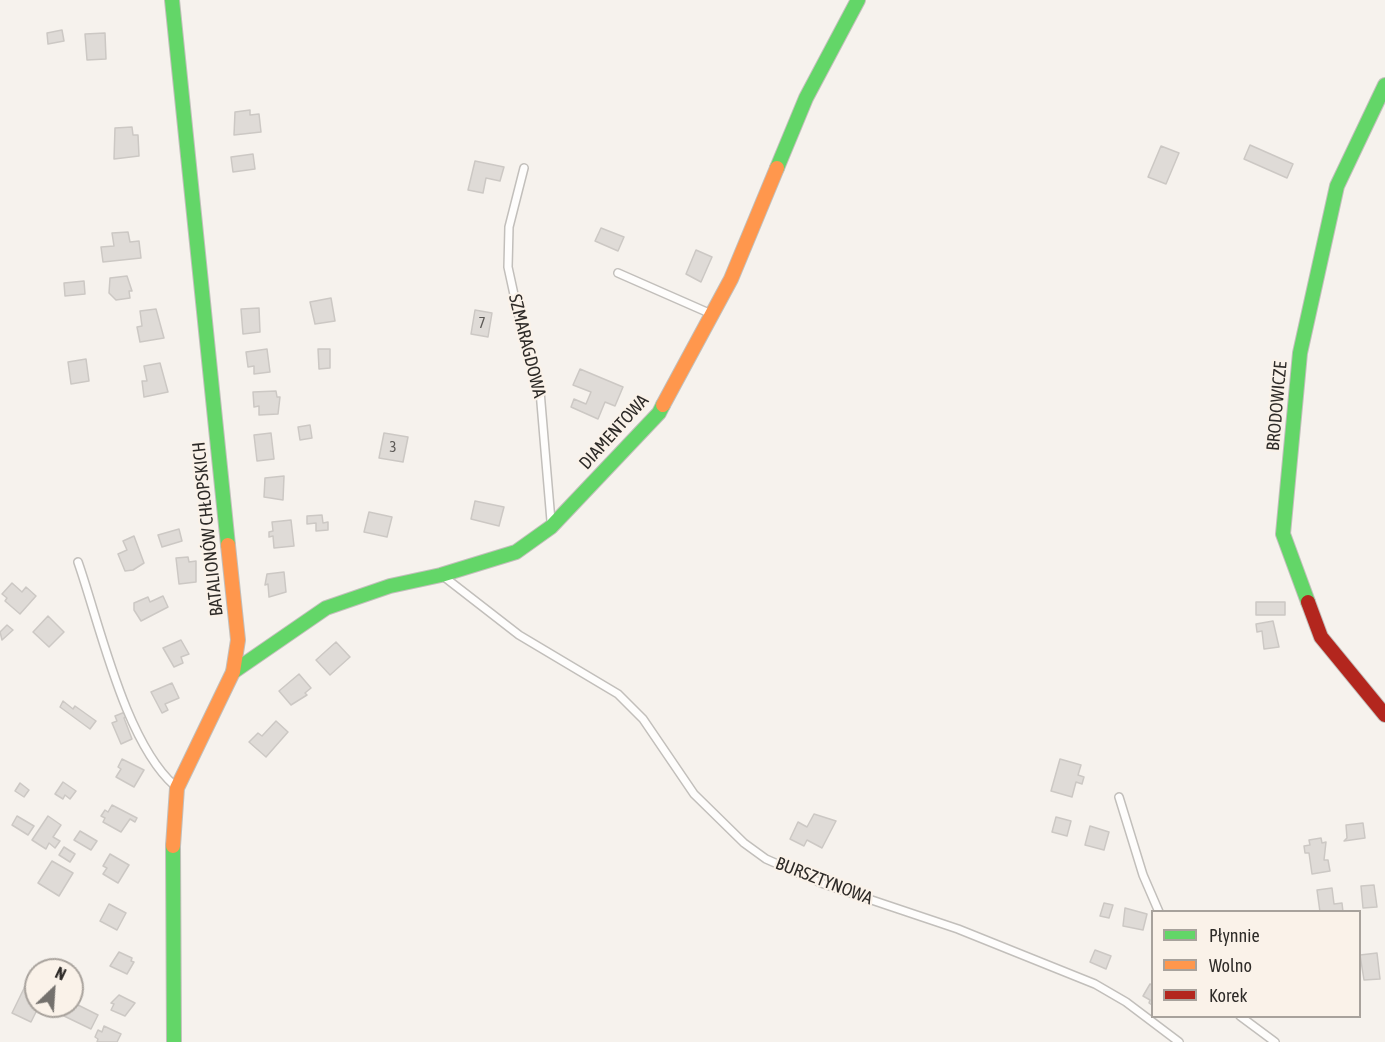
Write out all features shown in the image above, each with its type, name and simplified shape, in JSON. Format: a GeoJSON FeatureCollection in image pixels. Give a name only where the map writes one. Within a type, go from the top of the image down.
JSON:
{"type":"FeatureCollection","features":[{"type":"Feature","properties":{"kind":"street","name":"BATALIONÓW CHŁOPSKICH"},"geometry":{"type":"LineString","coordinates":[[172,0],[238,640],[233,672],[177,788],[173,819],[174,1042]]}},
{"type":"Feature","properties":{"kind":"street","name":"DIAMENTOWA"},"geometry":{"type":"LineString","coordinates":[[233,672],[326,608],[390,586],[441,575],[516,552],[551,527],[659,413],[731,279],[806,98],[858,0]]}},
{"type":"Feature","properties":{"kind":"street","name":"BRODOWICZE"},"geometry":{"type":"LineString","coordinates":[[1385,85],[1337,186],[1300,353],[1283,534],[1321,637],[1385,715]]}},
{"type":"Feature","properties":{"kind":"lane","name":"SZMARAGDOWA"},"geometry":{"type":"LineString","coordinates":[[524,168],[509,227],[508,267],[518,313],[540,391],[551,527]]}},
{"type":"Feature","properties":{"kind":"lane"},"geometry":{"type":"LineString","coordinates":[[618,273],[712,315]]}},
{"type":"Feature","properties":{"kind":"lane"},"geometry":{"type":"LineString","coordinates":[[78,562],[114,675],[141,739],[166,778],[177,788]]}},
{"type":"Feature","properties":{"kind":"lane","name":"BURSZTYNOWA"},"geometry":{"type":"LineString","coordinates":[[441,575],[519,635],[618,694],[644,719],[694,794],[744,843],[766,859],[794,872],[947,925],[1095,984],[1126,1002],[1179,1042]]}},
{"type":"Feature","properties":{"kind":"lane"},"geometry":{"type":"LineString","coordinates":[[1119,797],[1143,875],[1158,910]]}},
{"type":"Feature","properties":{"kind":"lane"},"geometry":{"type":"LineString","coordinates":[[1241,1018],[1275,1042]]}},
{"type":"Feature","properties":{"kind":"building"},"geometry":{"type":"Polygon","coordinates":[[[62,30],[64,41],[48,44],[47,33],[62,30]]]}},
{"type":"Feature","properties":{"kind":"building"},"geometry":{"type":"Polygon","coordinates":[[[105,33],[106,59],[87,60],[85,34],[105,33]]]}},
{"type":"Feature","properties":{"kind":"building"},"geometry":{"type":"Polygon","coordinates":[[[250,110],[250,115],[259,114],[261,132],[234,135],[235,112],[250,110]]]}},
{"type":"Feature","properties":{"kind":"building"},"geometry":{"type":"Polygon","coordinates":[[[132,127],[133,135],[138,135],[139,156],[114,159],[115,128],[132,127]]]}},
{"type":"Feature","properties":{"kind":"building"},"geometry":{"type":"Polygon","coordinates":[[[1250,145],[1293,164],[1287,178],[1244,159],[1250,145]]]}},
{"type":"Feature","properties":{"kind":"building"},"geometry":{"type":"Polygon","coordinates":[[[1161,146],[1179,153],[1166,184],[1148,177],[1161,146]]]}},
{"type":"Feature","properties":{"kind":"building"},"geometry":{"type":"Polygon","coordinates":[[[253,154],[255,169],[233,172],[231,157],[253,154]]]}},
{"type":"Feature","properties":{"kind":"building"},"geometry":{"type":"Polygon","coordinates":[[[475,161],[504,167],[500,181],[486,178],[483,193],[468,190],[475,161]]]}},
{"type":"Feature","properties":{"kind":"building"},"geometry":{"type":"Polygon","coordinates":[[[601,228],[624,237],[618,251],[595,241],[601,228]]]}},
{"type":"Feature","properties":{"kind":"building"},"geometry":{"type":"Polygon","coordinates":[[[128,232],[130,242],[139,241],[141,258],[103,262],[101,247],[114,246],[112,233],[128,232]]]}},
{"type":"Feature","properties":{"kind":"building"},"geometry":{"type":"Polygon","coordinates":[[[696,250],[712,257],[701,282],[686,274],[696,250]]]}},
{"type":"Feature","properties":{"kind":"building"},"geometry":{"type":"Polygon","coordinates":[[[127,276],[132,291],[129,291],[130,298],[116,300],[109,293],[110,278],[127,276]]]}},
{"type":"Feature","properties":{"kind":"building"},"geometry":{"type":"Polygon","coordinates":[[[84,281],[85,294],[65,296],[64,283],[84,281]]]}},
{"type":"Feature","properties":{"kind":"building"},"geometry":{"type":"Polygon","coordinates":[[[331,298],[335,321],[315,324],[310,302],[331,298]]]}},
{"type":"Feature","properties":{"kind":"building"},"geometry":{"type":"Polygon","coordinates":[[[259,308],[260,332],[243,334],[241,309],[259,308]]]}},
{"type":"Feature","properties":{"kind":"building"},"geometry":{"type":"Polygon","coordinates":[[[156,309],[164,338],[140,342],[137,327],[142,326],[140,311],[156,309]]]}},
{"type":"Feature","properties":{"kind":"building"},"geometry":{"type":"Polygon","coordinates":[[[475,310],[492,313],[488,337],[471,334],[475,310]]]}},
{"type":"Feature","properties":{"kind":"building"},"geometry":{"type":"Polygon","coordinates":[[[267,349],[270,372],[254,374],[254,366],[248,367],[246,352],[267,349]]]}},
{"type":"Feature","properties":{"kind":"building"},"geometry":{"type":"Polygon","coordinates":[[[318,349],[330,349],[330,368],[319,369],[318,349]]]}},
{"type":"Feature","properties":{"kind":"building"},"geometry":{"type":"Polygon","coordinates":[[[86,359],[89,381],[71,384],[68,362],[86,359]]]}},
{"type":"Feature","properties":{"kind":"building"},"geometry":{"type":"Polygon","coordinates":[[[160,363],[168,392],[144,397],[142,381],[147,381],[144,366],[160,363]]]}},
{"type":"Feature","properties":{"kind":"building"},"geometry":{"type":"Polygon","coordinates":[[[580,369],[623,387],[615,406],[605,402],[598,419],[571,407],[574,399],[586,404],[591,392],[573,385],[580,369]]]}},
{"type":"Feature","properties":{"kind":"building"},"geometry":{"type":"Polygon","coordinates":[[[276,391],[277,397],[280,397],[278,414],[259,415],[259,406],[254,407],[253,392],[276,391]]]}},
{"type":"Feature","properties":{"kind":"building"},"geometry":{"type":"Polygon","coordinates":[[[310,425],[312,438],[300,440],[298,427],[310,425]]]}},
{"type":"Feature","properties":{"kind":"building"},"geometry":{"type":"Polygon","coordinates":[[[271,433],[274,459],[257,461],[254,435],[271,433]]]}},
{"type":"Feature","properties":{"kind":"building"},"geometry":{"type":"Polygon","coordinates":[[[384,433],[408,437],[403,462],[379,458],[384,433]]]}},
{"type":"Feature","properties":{"kind":"building"},"geometry":{"type":"Polygon","coordinates":[[[284,476],[283,500],[264,497],[265,478],[284,476]]]}},
{"type":"Feature","properties":{"kind":"building"},"geometry":{"type":"Polygon","coordinates":[[[475,501],[504,507],[499,526],[471,519],[475,501]]]}},
{"type":"Feature","properties":{"kind":"building"},"geometry":{"type":"Polygon","coordinates":[[[369,512],[392,517],[387,537],[364,532],[369,512]]]}},
{"type":"Feature","properties":{"kind":"building"},"geometry":{"type":"Polygon","coordinates":[[[322,515],[323,523],[328,522],[328,530],[316,531],[316,523],[307,524],[307,516],[322,515]]]}},
{"type":"Feature","properties":{"kind":"building"},"geometry":{"type":"Polygon","coordinates":[[[291,520],[294,546],[274,548],[273,536],[269,537],[269,532],[273,531],[272,522],[291,520]]]}},
{"type":"Feature","properties":{"kind":"building"},"geometry":{"type":"Polygon","coordinates":[[[179,529],[182,541],[162,547],[158,535],[179,529]]]}},
{"type":"Feature","properties":{"kind":"building"},"geometry":{"type":"Polygon","coordinates":[[[134,536],[144,563],[133,570],[125,571],[118,554],[127,550],[123,541],[134,536]]]}},
{"type":"Feature","properties":{"kind":"building"},"geometry":{"type":"Polygon","coordinates":[[[188,557],[189,562],[196,561],[196,582],[179,584],[176,558],[188,557]]]}},
{"type":"Feature","properties":{"kind":"building"},"geometry":{"type":"Polygon","coordinates":[[[284,572],[286,592],[269,597],[268,584],[265,585],[267,574],[284,572]]]}},
{"type":"Feature","properties":{"kind":"building"},"geometry":{"type":"Polygon","coordinates":[[[12,583],[22,592],[26,587],[36,596],[20,614],[5,601],[7,598],[2,594],[12,583]]]}},
{"type":"Feature","properties":{"kind":"building"},"geometry":{"type":"Polygon","coordinates":[[[163,596],[168,607],[141,621],[134,610],[134,603],[148,597],[150,602],[163,596]]]}},
{"type":"Feature","properties":{"kind":"building"},"geometry":{"type":"Polygon","coordinates":[[[1256,602],[1285,602],[1285,615],[1256,615],[1256,602]]]}},
{"type":"Feature","properties":{"kind":"building"},"geometry":{"type":"Polygon","coordinates":[[[48,616],[64,632],[49,647],[33,632],[48,616]]]}},
{"type":"Feature","properties":{"kind":"building"},"geometry":{"type":"Polygon","coordinates":[[[1273,621],[1279,647],[1264,649],[1262,631],[1257,632],[1256,624],[1273,621]]]}},
{"type":"Feature","properties":{"kind":"building"},"geometry":{"type":"Polygon","coordinates":[[[7,625],[13,630],[2,640],[0,632],[7,625]]]}},
{"type":"Feature","properties":{"kind":"building"},"geometry":{"type":"Polygon","coordinates":[[[181,640],[189,654],[181,657],[183,663],[174,667],[163,648],[181,640]]]}},
{"type":"Feature","properties":{"kind":"building"},"geometry":{"type":"Polygon","coordinates":[[[336,642],[350,657],[330,675],[316,660],[336,642]]]}},
{"type":"Feature","properties":{"kind":"building"},"geometry":{"type":"Polygon","coordinates":[[[299,674],[311,688],[305,693],[307,695],[291,705],[279,691],[299,674]]]}},
{"type":"Feature","properties":{"kind":"building"},"geometry":{"type":"Polygon","coordinates":[[[172,683],[179,698],[165,704],[168,710],[162,713],[151,692],[172,683]]]}},
{"type":"Feature","properties":{"kind":"building"},"geometry":{"type":"Polygon","coordinates":[[[63,701],[73,709],[75,706],[96,721],[90,729],[60,707],[63,701]]]}},
{"type":"Feature","properties":{"kind":"building"},"geometry":{"type":"Polygon","coordinates":[[[125,712],[126,717],[124,718],[132,739],[121,744],[112,723],[117,721],[115,716],[125,712]]]}},
{"type":"Feature","properties":{"kind":"building"},"geometry":{"type":"Polygon","coordinates":[[[276,721],[288,732],[266,757],[249,742],[258,733],[262,736],[276,721]]]}},
{"type":"Feature","properties":{"kind":"building"},"geometry":{"type":"Polygon","coordinates":[[[122,759],[144,770],[134,787],[116,777],[121,769],[118,767],[122,759]]]}},
{"type":"Feature","properties":{"kind":"building"},"geometry":{"type":"Polygon","coordinates":[[[1060,759],[1081,765],[1078,775],[1084,777],[1082,784],[1076,782],[1072,797],[1051,791],[1060,759]]]}},
{"type":"Feature","properties":{"kind":"building"},"geometry":{"type":"Polygon","coordinates":[[[63,782],[76,791],[70,799],[65,795],[63,799],[55,794],[63,782]]]}},
{"type":"Feature","properties":{"kind":"building"},"geometry":{"type":"Polygon","coordinates":[[[20,783],[29,790],[24,797],[15,791],[20,783]]]}},
{"type":"Feature","properties":{"kind":"building"},"geometry":{"type":"Polygon","coordinates":[[[112,805],[137,818],[135,822],[130,819],[121,832],[103,822],[105,818],[101,816],[105,810],[108,812],[112,805]]]}},
{"type":"Feature","properties":{"kind":"building"},"geometry":{"type":"Polygon","coordinates":[[[814,814],[836,821],[822,848],[807,840],[804,846],[790,839],[798,822],[807,827],[814,814]]]}},
{"type":"Feature","properties":{"kind":"building"},"geometry":{"type":"Polygon","coordinates":[[[17,816],[34,826],[28,835],[12,825],[17,816]]]}},
{"type":"Feature","properties":{"kind":"building"},"geometry":{"type":"Polygon","coordinates":[[[48,816],[61,825],[53,837],[60,841],[55,848],[49,843],[46,849],[32,840],[48,816]]]}},
{"type":"Feature","properties":{"kind":"building"},"geometry":{"type":"Polygon","coordinates":[[[1056,817],[1071,821],[1067,836],[1052,832],[1056,817]]]}},
{"type":"Feature","properties":{"kind":"building"},"geometry":{"type":"Polygon","coordinates":[[[1363,823],[1365,838],[1344,841],[1347,838],[1346,825],[1363,823]]]}},
{"type":"Feature","properties":{"kind":"building"},"geometry":{"type":"Polygon","coordinates":[[[1090,826],[1109,832],[1104,850],[1085,845],[1090,826]]]}},
{"type":"Feature","properties":{"kind":"building"},"geometry":{"type":"Polygon","coordinates":[[[80,831],[97,841],[91,850],[74,840],[80,831]]]}},
{"type":"Feature","properties":{"kind":"building"},"geometry":{"type":"Polygon","coordinates":[[[1321,838],[1322,843],[1326,842],[1324,860],[1328,860],[1330,871],[1312,874],[1309,853],[1305,853],[1304,846],[1310,845],[1309,840],[1321,838]]]}},
{"type":"Feature","properties":{"kind":"building"},"geometry":{"type":"Polygon","coordinates":[[[64,847],[75,854],[70,862],[59,855],[64,847]]]}},
{"type":"Feature","properties":{"kind":"building"},"geometry":{"type":"Polygon","coordinates":[[[110,854],[129,865],[118,883],[103,874],[107,868],[103,866],[110,854]]]}},
{"type":"Feature","properties":{"kind":"building"},"geometry":{"type":"Polygon","coordinates":[[[52,861],[73,873],[59,896],[38,883],[52,861]]]}},
{"type":"Feature","properties":{"kind":"building"},"geometry":{"type":"Polygon","coordinates":[[[1374,885],[1377,907],[1363,908],[1361,886],[1374,885]]]}},
{"type":"Feature","properties":{"kind":"building"},"geometry":{"type":"Polygon","coordinates":[[[1332,888],[1334,904],[1342,903],[1343,910],[1320,910],[1317,890],[1332,888]]]}},
{"type":"Feature","properties":{"kind":"building"},"geometry":{"type":"Polygon","coordinates":[[[1104,903],[1113,905],[1109,918],[1100,916],[1104,903]]]}},
{"type":"Feature","properties":{"kind":"building"},"geometry":{"type":"Polygon","coordinates":[[[109,904],[126,913],[117,930],[100,921],[109,904]]]}},
{"type":"Feature","properties":{"kind":"building"},"geometry":{"type":"Polygon","coordinates":[[[1125,908],[1147,914],[1143,930],[1123,926],[1125,908]]]}},
{"type":"Feature","properties":{"kind":"building"},"geometry":{"type":"Polygon","coordinates":[[[1095,950],[1111,956],[1106,969],[1090,962],[1095,950]]]}},
{"type":"Feature","properties":{"kind":"building"},"geometry":{"type":"Polygon","coordinates":[[[119,952],[132,958],[131,961],[134,962],[127,974],[110,966],[119,952]]]}},
{"type":"Feature","properties":{"kind":"building"},"geometry":{"type":"Polygon","coordinates":[[[1377,953],[1380,979],[1364,980],[1361,955],[1377,953]]]}},
{"type":"Feature","properties":{"kind":"building"},"geometry":{"type":"Polygon","coordinates":[[[1151,984],[1151,1004],[1150,1000],[1143,996],[1151,984]]]}},
{"type":"Feature","properties":{"kind":"building"},"geometry":{"type":"Polygon","coordinates":[[[24,988],[24,1018],[33,1018],[31,1022],[12,1013],[24,988]]]}},
{"type":"Feature","properties":{"kind":"building"},"geometry":{"type":"Polygon","coordinates":[[[119,995],[135,1003],[125,1016],[111,1010],[114,1004],[111,1003],[119,995]]]}},
{"type":"Feature","properties":{"kind":"building"},"geometry":{"type":"Polygon","coordinates":[[[84,1008],[98,1015],[91,1029],[68,1018],[84,1018],[84,1008]]]}},
{"type":"Feature","properties":{"kind":"building"},"geometry":{"type":"Polygon","coordinates":[[[104,1026],[121,1034],[117,1042],[97,1042],[98,1039],[95,1037],[98,1030],[102,1032],[104,1026]]]}},
{"type":"Feature","properties":{"kind":"traffic: fast"},"geometry":{"type":"LineString","coordinates":[[172,0],[228,545]]}},
{"type":"Feature","properties":{"kind":"traffic: fast"},"geometry":{"type":"LineString","coordinates":[[777,168],[806,98],[858,0]]}},
{"type":"Feature","properties":{"kind":"traffic: fast"},"geometry":{"type":"LineString","coordinates":[[1308,602],[1283,534],[1300,353],[1337,186],[1385,85]]}},
{"type":"Feature","properties":{"kind":"traffic: fast"},"geometry":{"type":"LineString","coordinates":[[233,672],[326,608],[390,586],[441,575],[516,552],[551,527],[659,413],[663,405]]}},
{"type":"Feature","properties":{"kind":"traffic: fast"},"geometry":{"type":"LineString","coordinates":[[173,846],[174,1042]]}},
{"type":"Feature","properties":{"kind":"traffic: slow"},"geometry":{"type":"LineString","coordinates":[[663,405],[731,279],[777,168]]}},
{"type":"Feature","properties":{"kind":"traffic: slow"},"geometry":{"type":"LineString","coordinates":[[173,846],[177,788],[233,672],[238,640],[228,545]]}},
{"type":"Feature","properties":{"kind":"traffic: jam"},"geometry":{"type":"LineString","coordinates":[[1308,602],[1321,637],[1385,715]]}}]}
